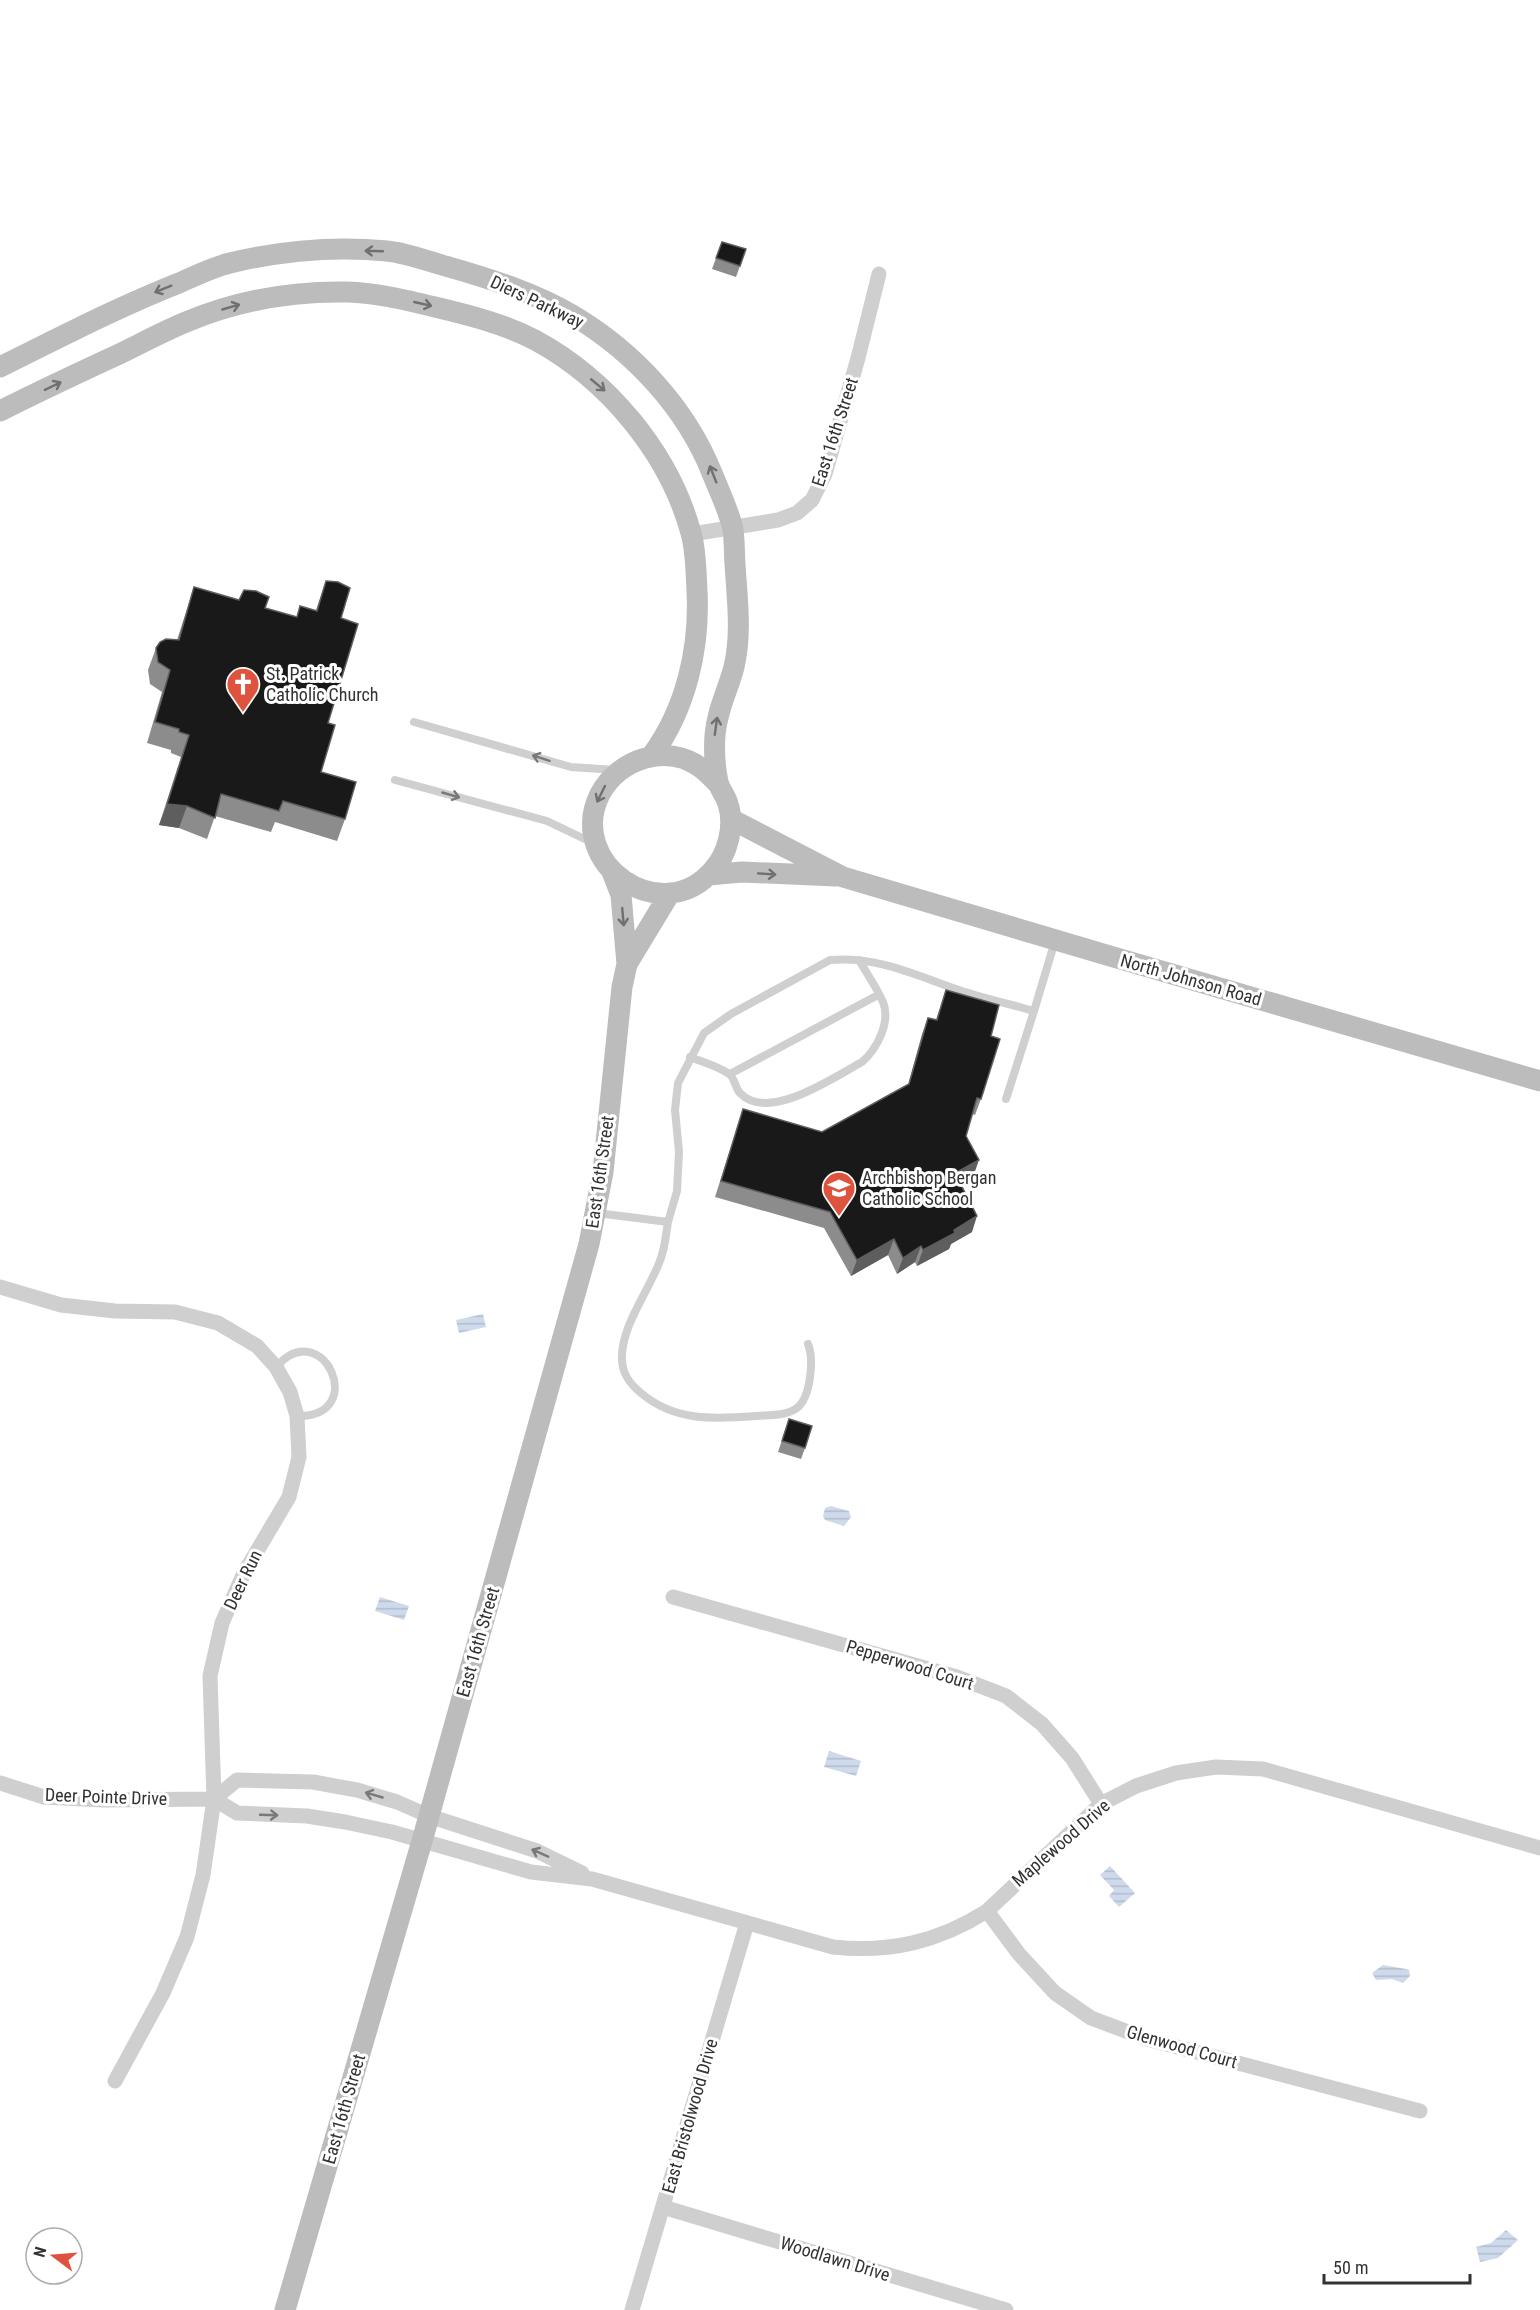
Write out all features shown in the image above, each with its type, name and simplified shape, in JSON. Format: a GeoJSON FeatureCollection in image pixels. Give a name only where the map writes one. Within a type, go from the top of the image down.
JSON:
{"type":"FeatureCollection","features":[{"type":"Feature","properties":{"kind":"main road","name":"Diers Parkway"},"geometry":{"type":"LineString","coordinates":[[0,367],[147,296],[227,263],[290,253],[344,250],[391,252],[493,279],[572,314],[604,336],[666,396],[690,427],[707,461],[733,529],[739,635],[734,668],[719,708],[715,737],[718,784]]}},
{"type":"Feature","properties":{"kind":"main road","name":"Diers Parkway"},"geometry":{"type":"LineString","coordinates":[[0,411],[186,322],[265,298],[346,292],[387,295],[480,317],[533,339],[570,361],[608,394],[638,428],[665,472],[692,534],[699,621],[691,667],[680,704],[667,734],[652,755]]}},
{"type":"Feature","properties":{"kind":"main road"},"geometry":{"type":"LineString","coordinates":[[652,755],[677,756],[699,766],[718,784],[728,803],[731,819],[726,849],[716,868],[708,875],[693,886],[670,893],[652,893],[635,888],[612,872],[596,844],[593,824],[598,797],[607,782],[619,770],[638,759],[652,755]]}},
{"type":"Feature","properties":{"kind":"main road","name":"North Johnson Road"},"geometry":{"type":"LineString","coordinates":[[731,819],[843,877],[1540,1081]]}},
{"type":"Feature","properties":{"kind":"main road","name":"East 16th Street"},"geometry":{"type":"LineString","coordinates":[[285,2310],[422,1841],[589,1244],[603,1172],[622,987],[627,964],[621,895],[612,872]]}},
{"type":"Feature","properties":{"kind":"main road","name":"North Johnson Road"},"geometry":{"type":"LineString","coordinates":[[708,875],[742,872],[843,877]]}},
{"type":"Feature","properties":{"kind":"main road","name":"East 16th Street"},"geometry":{"type":"LineString","coordinates":[[627,964],[670,893]]}},
{"type":"Feature","properties":{"kind":"street","name":"East 16th Street"},"geometry":{"type":"LineString","coordinates":[[692,534],[778,520],[797,513],[812,500],[825,474],[879,274]]}},
{"type":"Feature","properties":{"kind":"street","name":"Deer Run"},"geometry":{"type":"LineString","coordinates":[[0,1287],[61,1305],[115,1311],[175,1312],[218,1323],[257,1346],[276,1367],[290,1392],[297,1416],[299,1457],[289,1497],[243,1574],[222,1623],[210,1676],[214,1799],[203,1875],[187,1937],[163,1993],[115,2081]]}},
{"type":"Feature","properties":{"kind":"street","name":"Pepperwood Court"},"geometry":{"type":"LineString","coordinates":[[674,1597],[957,1677],[1006,1696],[1042,1724],[1072,1758],[1101,1804]]}},
{"type":"Feature","properties":{"kind":"street","name":"Maplewood Drive"},"geometry":{"type":"LineString","coordinates":[[422,1841],[531,1872],[592,1879],[833,1947],[888,1948],[927,1941],[965,1925],[987,1911],[1101,1804],[1136,1786],[1176,1773],[1216,1767],[1263,1769],[1540,1848]]}},
{"type":"Feature","properties":{"kind":"street"},"geometry":{"type":"LineString","coordinates":[[214,1799],[237,1780],[313,1782],[377,1796],[429,1816]]}},
{"type":"Feature","properties":{"kind":"street","name":"Deer Pointe Drive"},"geometry":{"type":"LineString","coordinates":[[0,1783],[44,1797],[103,1800],[214,1799],[237,1813],[307,1816],[345,1822],[422,1841]]}},
{"type":"Feature","properties":{"kind":"street","name":"Maplewood Drive"},"geometry":{"type":"LineString","coordinates":[[429,1816],[537,1851],[592,1879]]}},
{"type":"Feature","properties":{"kind":"street","name":"Glenwood Court"},"geometry":{"type":"LineString","coordinates":[[987,1911],[1019,1954],[1055,1993],[1091,2018],[1148,2039],[1420,2111]]}},
{"type":"Feature","properties":{"kind":"street","name":"East Bristolwood Drive"},"geometry":{"type":"LineString","coordinates":[[632,2310],[747,1923]]}},
{"type":"Feature","properties":{"kind":"street","name":"Woodlawn Drive"},"geometry":{"type":"LineString","coordinates":[[663,2207],[1006,2310]]}},
{"type":"Feature","properties":{"kind":"lane"},"geometry":{"type":"LineString","coordinates":[[414,722],[570,767],[619,770]]}},
{"type":"Feature","properties":{"kind":"lane"},"geometry":{"type":"LineString","coordinates":[[395,780],[547,821],[596,844]]}},
{"type":"Feature","properties":{"kind":"lane"},"geometry":{"type":"LineString","coordinates":[[1006,1099],[1055,940]]}},
{"type":"Feature","properties":{"kind":"lane"},"geometry":{"type":"LineString","coordinates":[[808,1344],[812,1355],[808,1382],[800,1406],[790,1412],[728,1418],[689,1417],[665,1410],[635,1388],[625,1377],[621,1361],[622,1344],[662,1257],[668,1222],[677,1191],[679,1152],[675,1110],[678,1083],[704,1033],[731,1014],[830,960],[879,962],[959,990],[1034,1011]]}},
{"type":"Feature","properties":{"kind":"lane"},"geometry":{"type":"LineString","coordinates":[[690,1057],[730,1074],[740,1094],[755,1102],[769,1105],[788,1100],[862,1062],[871,1054],[883,1030],[884,1004],[859,960]]}},
{"type":"Feature","properties":{"kind":"lane"},"geometry":{"type":"LineString","coordinates":[[730,1074],[879,995]]}},
{"type":"Feature","properties":{"kind":"lane"},"geometry":{"type":"LineString","coordinates":[[595,1213],[668,1222]]}},
{"type":"Feature","properties":{"kind":"lane"},"geometry":{"type":"LineString","coordinates":[[276,1367],[292,1354],[303,1352],[323,1359],[335,1377],[333,1398],[326,1407],[318,1413],[297,1416]]}},
{"type":"Feature","properties":{"kind":"water"},"geometry":{"type":"Polygon","coordinates":[[[483,1314],[486,1327],[459,1333],[456,1320],[483,1314]]]}},
{"type":"Feature","properties":{"kind":"water"},"geometry":{"type":"Polygon","coordinates":[[[831,1506],[849,1511],[851,1517],[844,1526],[825,1520],[823,1516],[825,1508],[831,1506]]]}},
{"type":"Feature","properties":{"kind":"water"},"geometry":{"type":"Polygon","coordinates":[[[380,1597],[409,1606],[404,1620],[375,1611],[380,1597]]]}},
{"type":"Feature","properties":{"kind":"water"},"geometry":{"type":"Polygon","coordinates":[[[829,1751],[861,1761],[856,1776],[824,1767],[829,1751]]]}},
{"type":"Feature","properties":{"kind":"water"},"geometry":{"type":"Polygon","coordinates":[[[1110,1866],[1135,1893],[1119,1907],[1109,1896],[1114,1890],[1100,1875],[1110,1866]]]}},
{"type":"Feature","properties":{"kind":"water"},"geometry":{"type":"Polygon","coordinates":[[[1383,1965],[1409,1970],[1410,1976],[1403,1983],[1392,1979],[1376,1980],[1372,1973],[1383,1965]]]}},
{"type":"Feature","properties":{"kind":"water"},"geometry":{"type":"Polygon","coordinates":[[[1506,2230],[1518,2240],[1498,2258],[1480,2262],[1476,2247],[1491,2243],[1506,2230]]]}},
{"type":"Feature","properties":{"kind":"building"},"geometry":{"type":"Polygon","coordinates":[[[722,242],[746,249],[740,266],[716,258],[722,242]]]}},
{"type":"Feature","properties":{"kind":"building","name":"St. Patrick Catholic Church"},"geometry":{"type":"Polygon","coordinates":[[[326,581],[338,582],[350,588],[341,618],[358,624],[328,723],[335,725],[321,772],[356,782],[345,819],[283,801],[279,811],[221,794],[215,818],[187,806],[167,804],[189,735],[179,732],[179,729],[155,722],[170,670],[158,662],[156,648],[166,639],[179,640],[194,587],[239,600],[244,590],[256,591],[269,597],[265,608],[297,617],[300,606],[317,611],[326,581]]]}},
{"type":"Feature","properties":{"kind":"building","name":"Archbishop Bergan Catholic School"},"geometry":{"type":"Polygon","coordinates":[[[946,990],[999,1005],[991,1036],[1000,1039],[981,1099],[977,1098],[966,1136],[979,1160],[955,1173],[977,1216],[954,1230],[955,1233],[923,1250],[921,1246],[903,1258],[894,1239],[857,1260],[830,1212],[721,1181],[743,1109],[822,1132],[909,1084],[928,1018],[937,1020],[946,990]]]}},
{"type":"Feature","properties":{"kind":"building"},"geometry":{"type":"Polygon","coordinates":[[[789,1419],[812,1426],[805,1448],[782,1441],[789,1419]]]}},
{"type":"Feature","properties":{"kind":"place","name":"St. Patrick Catholic Church"},"geometry":{"type":"Point","coordinates":[243,713]}},
{"type":"Feature","properties":{"kind":"place","name":"Archbishop Bergan Catholic School"},"geometry":{"type":"Point","coordinates":[839,1217]}}]}
